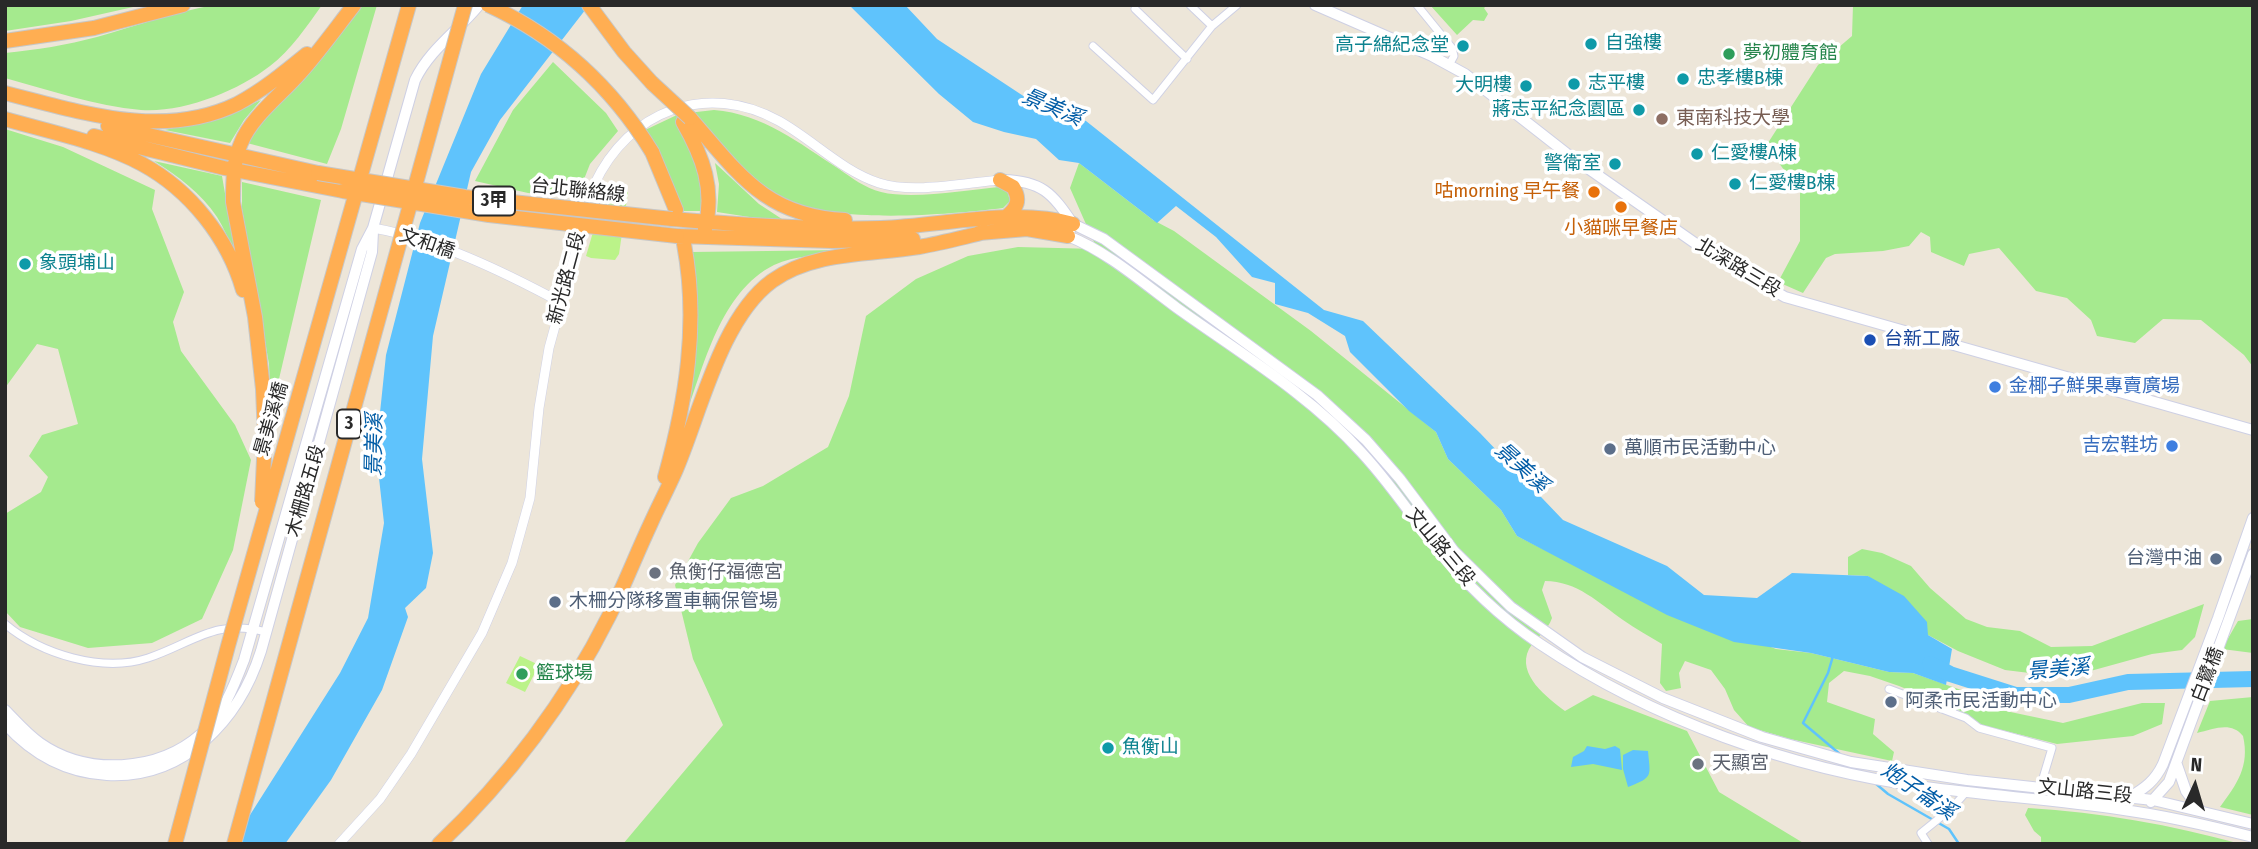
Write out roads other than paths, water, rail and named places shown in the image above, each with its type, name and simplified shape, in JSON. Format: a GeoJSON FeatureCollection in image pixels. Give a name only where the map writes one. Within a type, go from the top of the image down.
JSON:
{"type":"FeatureCollection","features":[{"type":"Feature","properties":{"kind":"highway"},"geometry":{"type":"LineString","coordinates":[[5,41],[94,28],[183,5]]}},
{"type":"Feature","properties":{"kind":"highway","name":"景美溪橋"},"geometry":{"type":"LineString","coordinates":[[175,844],[228,646],[409,5]]}},
{"type":"Feature","properties":{"kind":"highway","name":"3"},"geometry":{"type":"LineString","coordinates":[[234,844],[465,5]]}},
{"type":"Feature","properties":{"kind":"highway"},"geometry":{"type":"LineString","coordinates":[[488,5],[546,37],[590,74],[626,114],[652,152],[674,214]]}},
{"type":"Feature","properties":{"kind":"highway"},"geometry":{"type":"LineString","coordinates":[[589,5],[624,52],[686,120],[755,189],[780,206],[797,213],[832,219],[941,225]]}},
{"type":"Feature","properties":{"kind":"highway"},"geometry":{"type":"LineString","coordinates":[[228,646],[261,514],[265,437],[259,353],[233,202],[236,163],[240,145],[251,126],[349,11]]}},
{"type":"Feature","properties":{"kind":"highway"},"geometry":{"type":"LineString","coordinates":[[5,94],[109,118],[159,122],[185,120],[209,115],[237,104],[310,56]]}},
{"type":"Feature","properties":{"kind":"highway","name":"台北聯絡線"},"geometry":{"type":"LineString","coordinates":[[5,94],[89,121],[343,191],[489,215],[680,240],[703,237],[882,240],[1027,229],[1070,230]]}},
{"type":"Feature","properties":{"kind":"highway","name":"台北聯絡線"},"geometry":{"type":"LineString","coordinates":[[5,112],[236,163],[318,173],[465,197],[674,214],[707,222],[832,229],[941,225],[1006,217],[1046,218],[1070,230]]}},
{"type":"Feature","properties":{"kind":"highway"},"geometry":{"type":"LineString","coordinates":[[5,119],[111,150],[142,164],[170,183],[197,207],[229,254],[240,280],[259,353]]}},
{"type":"Feature","properties":{"kind":"highway"},"geometry":{"type":"LineString","coordinates":[[686,120],[705,168],[709,197],[703,237]]}},
{"type":"Feature","properties":{"kind":"highway"},"geometry":{"type":"LineString","coordinates":[[1000,180],[1008,183],[1017,193],[1017,206],[1006,217]]}},
{"type":"Feature","properties":{"kind":"highway"},"geometry":{"type":"LineString","coordinates":[[439,844],[514,762],[565,691],[609,616],[675,471],[730,332],[756,295],[790,270],[813,262],[920,247],[986,232]]}},
{"type":"Feature","properties":{"kind":"highway"},"geometry":{"type":"LineString","coordinates":[[650,525],[667,471],[688,369],[692,310],[680,240]]}},
{"type":"Feature","properties":{"kind":"main road","name":"木柵路五段"},"geometry":{"type":"LineString","coordinates":[[5,724],[26,746],[42,756],[75,770],[117,775],[138,774],[179,760],[200,746],[223,724],[242,695],[260,656],[379,229],[415,80],[422,65],[479,5]]}},
{"type":"Feature","properties":{"kind":"main road","name":"北深路三段"},"geometry":{"type":"LineString","coordinates":[[1315,5],[1465,74],[1566,153],[1689,239],[1765,288],[1785,297],[2253,430]]}},
{"type":"Feature","properties":{"kind":"main road","name":"新光路二段"},"geometry":{"type":"LineString","coordinates":[[1000,180],[1017,180],[1040,187],[1055,198],[1070,230]]}},
{"type":"Feature","properties":{"kind":"main road","name":"木柵路五段"},"geometry":{"type":"LineString","coordinates":[[5,709],[41,743],[58,753],[82,762],[126,765],[158,758],[201,734],[221,710],[233,688],[253,629],[362,249],[379,229]]}},
{"type":"Feature","properties":{"kind":"main road","name":"文山路三段"},"geometry":{"type":"LineString","coordinates":[[1070,230],[1104,239],[1317,395],[1366,440],[1400,479],[1454,551],[1511,607],[1564,652],[1582,657],[1682,713],[1747,744],[1796,760],[1860,775],[1923,787],[2040,788],[2130,797],[2199,809],[2253,824]]}},
{"type":"Feature","properties":{"kind":"main road"},"geometry":{"type":"LineString","coordinates":[[2224,618],[2253,518]]}},
{"type":"Feature","properties":{"kind":"main road"},"geometry":{"type":"LineString","coordinates":[[2224,618],[2253,554]]}},
{"type":"Feature","properties":{"kind":"main road","name":"白鷺橋"},"geometry":{"type":"LineString","coordinates":[[2181,732],[2224,618]]}},
{"type":"Feature","properties":{"kind":"main road","name":"文山路三段"},"geometry":{"type":"LineString","coordinates":[[1682,713],[1851,762],[1915,773],[1967,786],[2204,824],[2253,837]]}},
{"type":"Feature","properties":{"kind":"main road"},"geometry":{"type":"LineString","coordinates":[[2143,813],[2169,782],[2176,763],[2181,732]]}},
{"type":"Feature","properties":{"kind":"main road"},"geometry":{"type":"LineString","coordinates":[[2126,810],[2130,797],[2148,786],[2157,776],[2181,732]]}},
{"type":"Feature","properties":{"kind":"main road"},"geometry":{"type":"LineString","coordinates":[[2176,763],[2179,777],[2199,809]]}},
{"type":"Feature","properties":{"kind":"street"},"geometry":{"type":"LineString","coordinates":[[1190,5],[1212,26]]}},
{"type":"Feature","properties":{"kind":"street"},"geometry":{"type":"LineString","coordinates":[[1093,46],[1153,100],[1212,26],[1237,5]]}},
{"type":"Feature","properties":{"kind":"street"},"geometry":{"type":"LineString","coordinates":[[1417,5],[1452,48],[1454,56],[1449,65]]}},
{"type":"Feature","properties":{"kind":"street"},"geometry":{"type":"LineString","coordinates":[[1135,9],[1187,59]]}},
{"type":"Feature","properties":{"kind":"street","name":"新光路二段"},"geometry":{"type":"LineString","coordinates":[[339,844],[380,799],[411,754],[482,633],[501,592],[530,498],[542,384],[560,302],[589,199],[602,167],[627,136],[641,124],[675,108],[715,103],[748,108],[781,122],[864,177],[887,186],[915,187],[1000,180]]}},
{"type":"Feature","properties":{"kind":"street","name":"文和橋"},"geometry":{"type":"LineString","coordinates":[[379,229],[479,262],[560,302]]}},
{"type":"Feature","properties":{"kind":"street"},"geometry":{"type":"LineString","coordinates":[[5,624],[18,635],[48,650],[79,659],[111,663],[146,659],[227,627],[266,632]]}},
{"type":"Feature","properties":{"kind":"street"},"geometry":{"type":"LineString","coordinates":[[1889,689],[1966,718],[1979,728],[2052,748],[2040,788]]}},
{"type":"Feature","properties":{"kind":"street"},"geometry":{"type":"LineString","coordinates":[[1928,844],[1921,833],[1952,808],[1967,786]]}},
{"type":"Feature","properties":{"kind":"water"},"geometry":{"type":"Polygon","coordinates":[[[523,5],[589,5],[500,120],[471,172],[433,336],[422,459],[433,553],[426,588],[405,608],[408,617],[382,690],[331,780],[285,844],[228,844],[243,826],[340,673],[368,618],[384,523],[376,451],[386,355],[420,223],[481,74],[523,5]]]}},
{"type":"Feature","properties":{"kind":"water"},"geometry":{"type":"Polygon","coordinates":[[[849,5],[905,5],[937,39],[1037,105],[1086,121],[1324,310],[1363,321],[1480,433],[1563,520],[1667,566],[1704,595],[1757,598],[1792,573],[1868,576],[1904,596],[1927,622],[1928,635],[1952,649],[1946,685],[1913,673],[1889,672],[1811,653],[1734,642],[1667,615],[1517,536],[1501,510],[1448,459],[1436,432],[1409,411],[1350,352],[1345,336],[1308,313],[1275,304],[1275,283],[1252,277],[1216,237],[1176,206],[1157,223],[1079,163],[1059,160],[1036,139],[973,122],[939,94],[849,5]]]}},
{"type":"Feature","properties":{"kind":"water"},"geometry":{"type":"Polygon","coordinates":[[[1587,746],[1605,749],[1615,746],[1620,749],[1622,770],[1593,764],[1571,767],[1573,757],[1587,746]]]}},
{"type":"Feature","properties":{"kind":"water"},"geometry":{"type":"Polygon","coordinates":[[[1633,750],[1648,751],[1649,775],[1628,787],[1623,769],[1623,755],[1633,750]]]}},
{"type":"Feature","properties":{"kind":"waterway","name":"炮子崙溪"},"geometry":{"type":"LineString","coordinates":[[1833,656],[1828,673],[1803,723],[1841,755]]}},
{"type":"Feature","properties":{"kind":"waterway","name":"景美溪"},"geometry":{"type":"LineString","coordinates":[[1930,664],[1950,674],[2016,695],[2069,695],[2128,682],[2253,679]]}},
{"type":"Feature","properties":{"kind":"waterway","name":"炮子崙溪"},"geometry":{"type":"LineString","coordinates":[[1875,783],[1888,794],[1949,829],[1959,844]]}},
{"type":"Feature","properties":{"kind":"place","name":"自強樓"},"geometry":{"type":"Point","coordinates":[1591,44]}},
{"type":"Feature","properties":{"kind":"place","name":"高子綿紀念堂"},"geometry":{"type":"Point","coordinates":[1463,46]}},
{"type":"Feature","properties":{"kind":"place","name":"夢初體育館"},"geometry":{"type":"Point","coordinates":[1729,54]}},
{"type":"Feature","properties":{"kind":"place","name":"忠孝樓B棟"},"geometry":{"type":"Point","coordinates":[1683,79]}},
{"type":"Feature","properties":{"kind":"place","name":"志平樓"},"geometry":{"type":"Point","coordinates":[1574,84]}},
{"type":"Feature","properties":{"kind":"place","name":"大明樓"},"geometry":{"type":"Point","coordinates":[1526,86]}},
{"type":"Feature","properties":{"kind":"place","name":"蔣志平紀念園區"},"geometry":{"type":"Point","coordinates":[1639,110]}},
{"type":"Feature","properties":{"kind":"place","name":"東南科技大學"},"geometry":{"type":"Point","coordinates":[1662,119]}},
{"type":"Feature","properties":{"kind":"place","name":"仁愛樓A棟"},"geometry":{"type":"Point","coordinates":[1697,154]}},
{"type":"Feature","properties":{"kind":"place","name":"警衛室"},"geometry":{"type":"Point","coordinates":[1615,164]}},
{"type":"Feature","properties":{"kind":"place","name":"仁愛樓B棟"},"geometry":{"type":"Point","coordinates":[1735,184]}},
{"type":"Feature","properties":{"kind":"place","name":"咕morning 早午餐"},"geometry":{"type":"Point","coordinates":[1594,192]}},
{"type":"Feature","properties":{"kind":"place","name":"小貓咪早餐店"},"geometry":{"type":"Point","coordinates":[1621,207]}},
{"type":"Feature","properties":{"kind":"place","name":"象頭埔山"},"geometry":{"type":"Point","coordinates":[25,264]}},
{"type":"Feature","properties":{"kind":"place","name":"台新工廠"},"geometry":{"type":"Point","coordinates":[1870,340]}},
{"type":"Feature","properties":{"kind":"place","name":"金椰子鮮果專賣廣場"},"geometry":{"type":"Point","coordinates":[1995,387]}},
{"type":"Feature","properties":{"kind":"place","name":"吉宏鞋坊"},"geometry":{"type":"Point","coordinates":[2172,446]}},
{"type":"Feature","properties":{"kind":"place","name":"萬順市民活動中心"},"geometry":{"type":"Point","coordinates":[1610,449]}},
{"type":"Feature","properties":{"kind":"place","name":"台灣中油"},"geometry":{"type":"Point","coordinates":[2216,559]}},
{"type":"Feature","properties":{"kind":"place","name":"魚衡仔福德宮"},"geometry":{"type":"Point","coordinates":[655,573]}},
{"type":"Feature","properties":{"kind":"place","name":"木柵分隊移置車輛保管場"},"geometry":{"type":"Point","coordinates":[555,602]}},
{"type":"Feature","properties":{"kind":"place","name":"籃球場"},"geometry":{"type":"Point","coordinates":[522,674]}},
{"type":"Feature","properties":{"kind":"place","name":"阿柔市民活動中心"},"geometry":{"type":"Point","coordinates":[1891,702]}},
{"type":"Feature","properties":{"kind":"place","name":"魚衡山"},"geometry":{"type":"Point","coordinates":[1108,748]}},
{"type":"Feature","properties":{"kind":"place","name":"天顯宮"},"geometry":{"type":"Point","coordinates":[1698,764]}}]}
